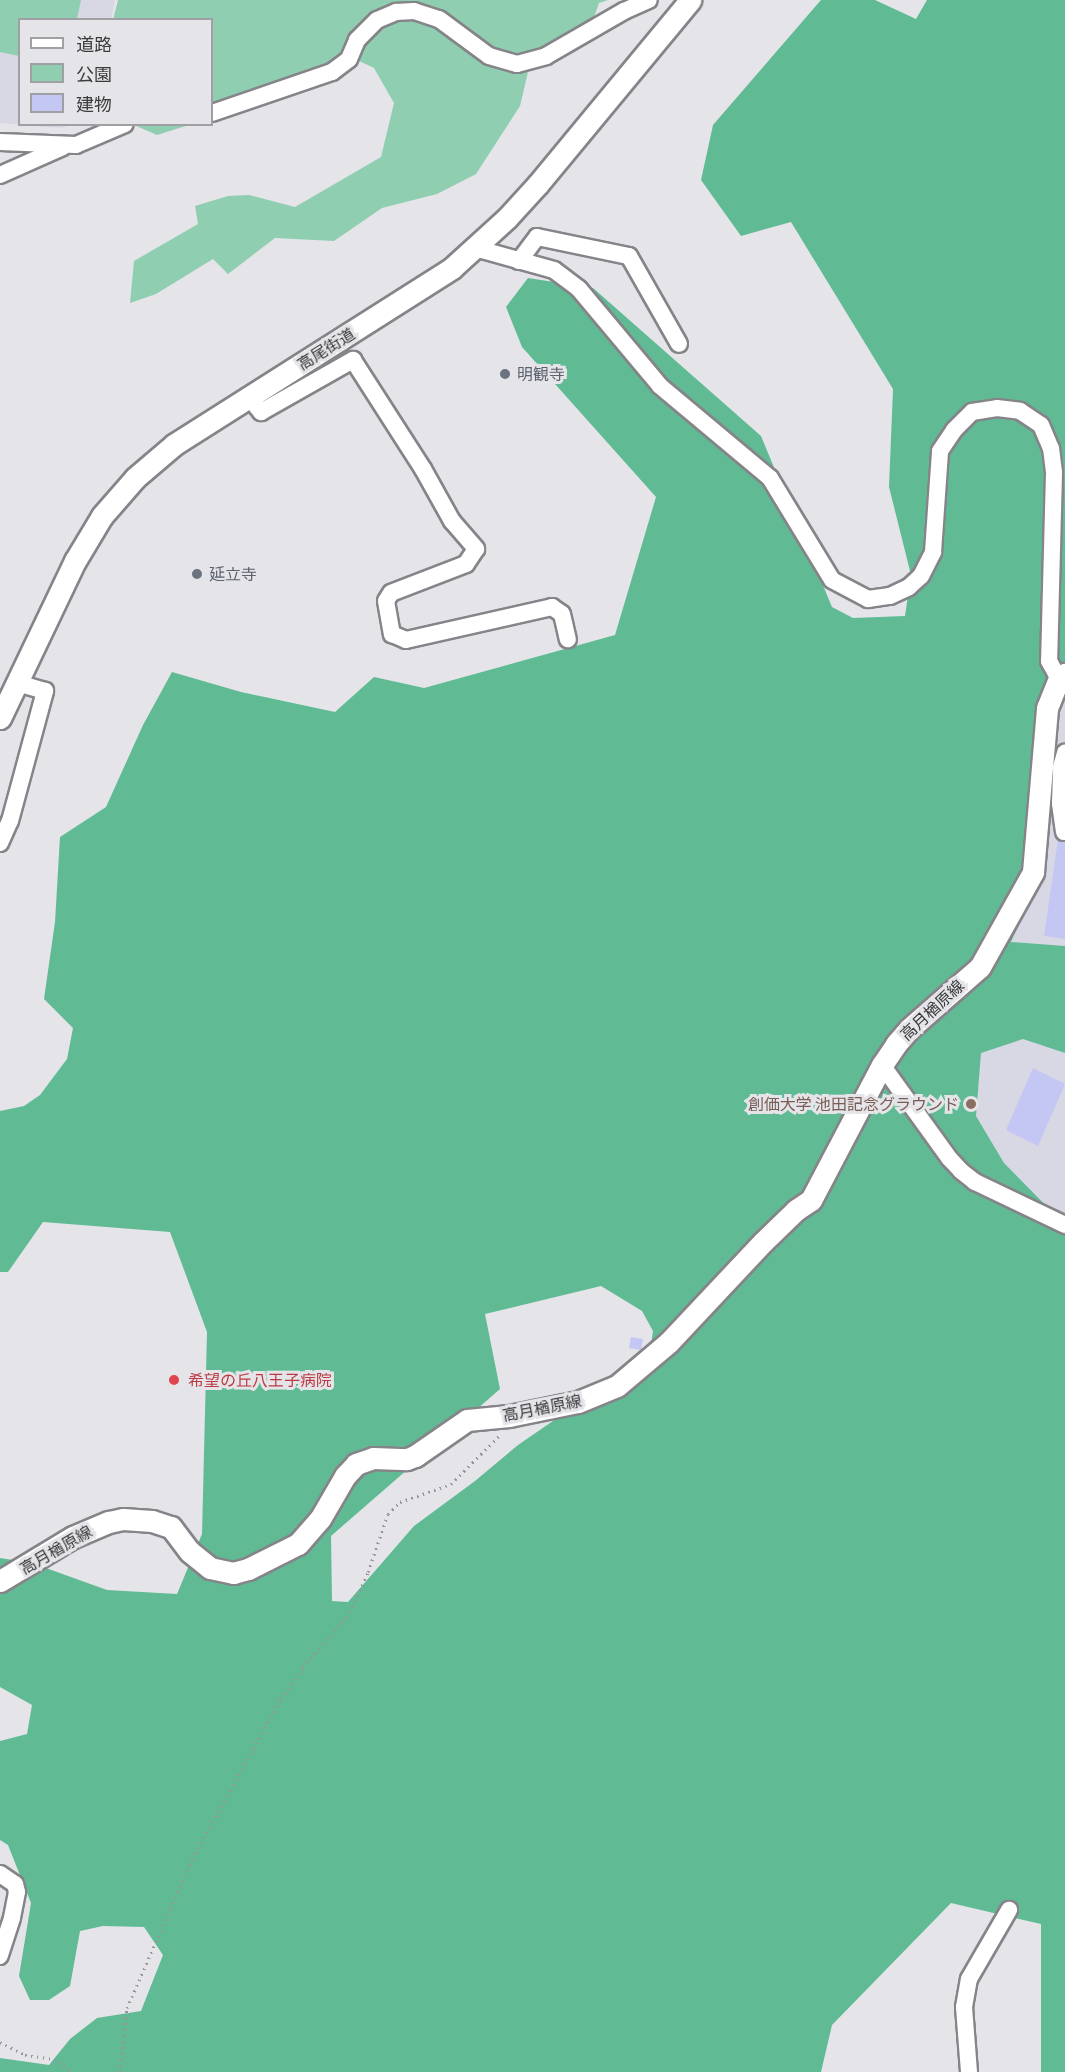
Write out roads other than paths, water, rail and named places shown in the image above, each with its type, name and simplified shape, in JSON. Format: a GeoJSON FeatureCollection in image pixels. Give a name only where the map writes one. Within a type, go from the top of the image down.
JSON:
{"type":"FeatureCollection","features":[{"type":"Feature","properties":{"kind":"main road","name":"高尾街道"},"geometry":{"type":"LineString","coordinates":[[0,718],[75,561],[102,516],[135,478],[175,444],[248,396],[430,284],[475,248],[538,184],[690,0]]}},
{"type":"Feature","properties":{"kind":"main road","name":"高月楢原線"},"geometry":{"type":"LineString","coordinates":[[0,1581],[73,1537],[109,1522],[123,1520],[152,1521],[171,1527],[200,1563],[210,1568],[233,1573],[248,1569],[298,1544],[320,1519],[345,1476],[356,1464],[373,1458],[407,1459],[426,1450],[467,1420],[509,1416],[599,1395],[617,1386],[669,1342],[763,1242],[796,1210],[812,1200],[882,1065],[909,1029],[980,967],[1034,872],[1047,708],[1062,677]]}},
{"type":"Feature","properties":{"kind":"street"},"geometry":{"type":"LineString","coordinates":[[213,113],[332,72],[349,59],[357,40],[377,20],[396,12],[414,10],[439,19],[489,57],[516,64],[546,56],[624,11],[649,0]]}},
{"type":"Feature","properties":{"kind":"street"},"geometry":{"type":"LineString","coordinates":[[0,142],[76,145],[120,126]]}},
{"type":"Feature","properties":{"kind":"street"},"geometry":{"type":"LineString","coordinates":[[0,175],[66,145]]}},
{"type":"Feature","properties":{"kind":"street"},"geometry":{"type":"LineString","coordinates":[[519,261],[537,237],[629,256],[679,344]]}},
{"type":"Feature","properties":{"kind":"street"},"geometry":{"type":"LineString","coordinates":[[475,248],[554,270],[579,289],[660,386],[770,478],[832,579],[868,599],[890,596],[909,587],[921,576],[933,552],[940,451],[954,430],[972,412],[997,408],[1020,411],[1041,425],[1051,448],[1054,472],[1049,661],[1062,677]]}},
{"type":"Feature","properties":{"kind":"street"},"geometry":{"type":"LineString","coordinates":[[248,396],[261,412],[353,360],[423,469],[452,521],[476,549],[466,564],[391,593],[386,601],[392,634],[406,640],[552,607],[562,614],[568,639]]}},
{"type":"Feature","properties":{"kind":"street"},"geometry":{"type":"LineString","coordinates":[[0,843],[10,821],[45,691],[17,683]]}},
{"type":"Feature","properties":{"kind":"street"},"geometry":{"type":"LineString","coordinates":[[1064,832],[1060,803],[1060,767],[1065,753]]}},
{"type":"Feature","properties":{"kind":"street"},"geometry":{"type":"LineString","coordinates":[[882,1065],[948,1158],[961,1171],[975,1182],[1065,1225]]}},
{"type":"Feature","properties":{"kind":"street"},"geometry":{"type":"LineString","coordinates":[[0,1874],[15,1884],[16,1892],[12,1918],[0,1956]]}},
{"type":"Feature","properties":{"kind":"street"},"geometry":{"type":"LineString","coordinates":[[969,2072],[964,2007],[969,1979],[1009,1910]]}},
{"type":"Feature","properties":{"kind":"place","name":"明観寺"},"geometry":{"type":"Point","coordinates":[505,374]}},
{"type":"Feature","properties":{"kind":"place","name":"延立寺"},"geometry":{"type":"Point","coordinates":[197,574]}},
{"type":"Feature","properties":{"kind":"place","name":"創価大学 池田記念グラウンド"},"geometry":{"type":"Point","coordinates":[971,1104]}},
{"type":"Feature","properties":{"kind":"place","name":"希望の丘八王子病院"},"geometry":{"type":"Point","coordinates":[174,1380]}}]}
